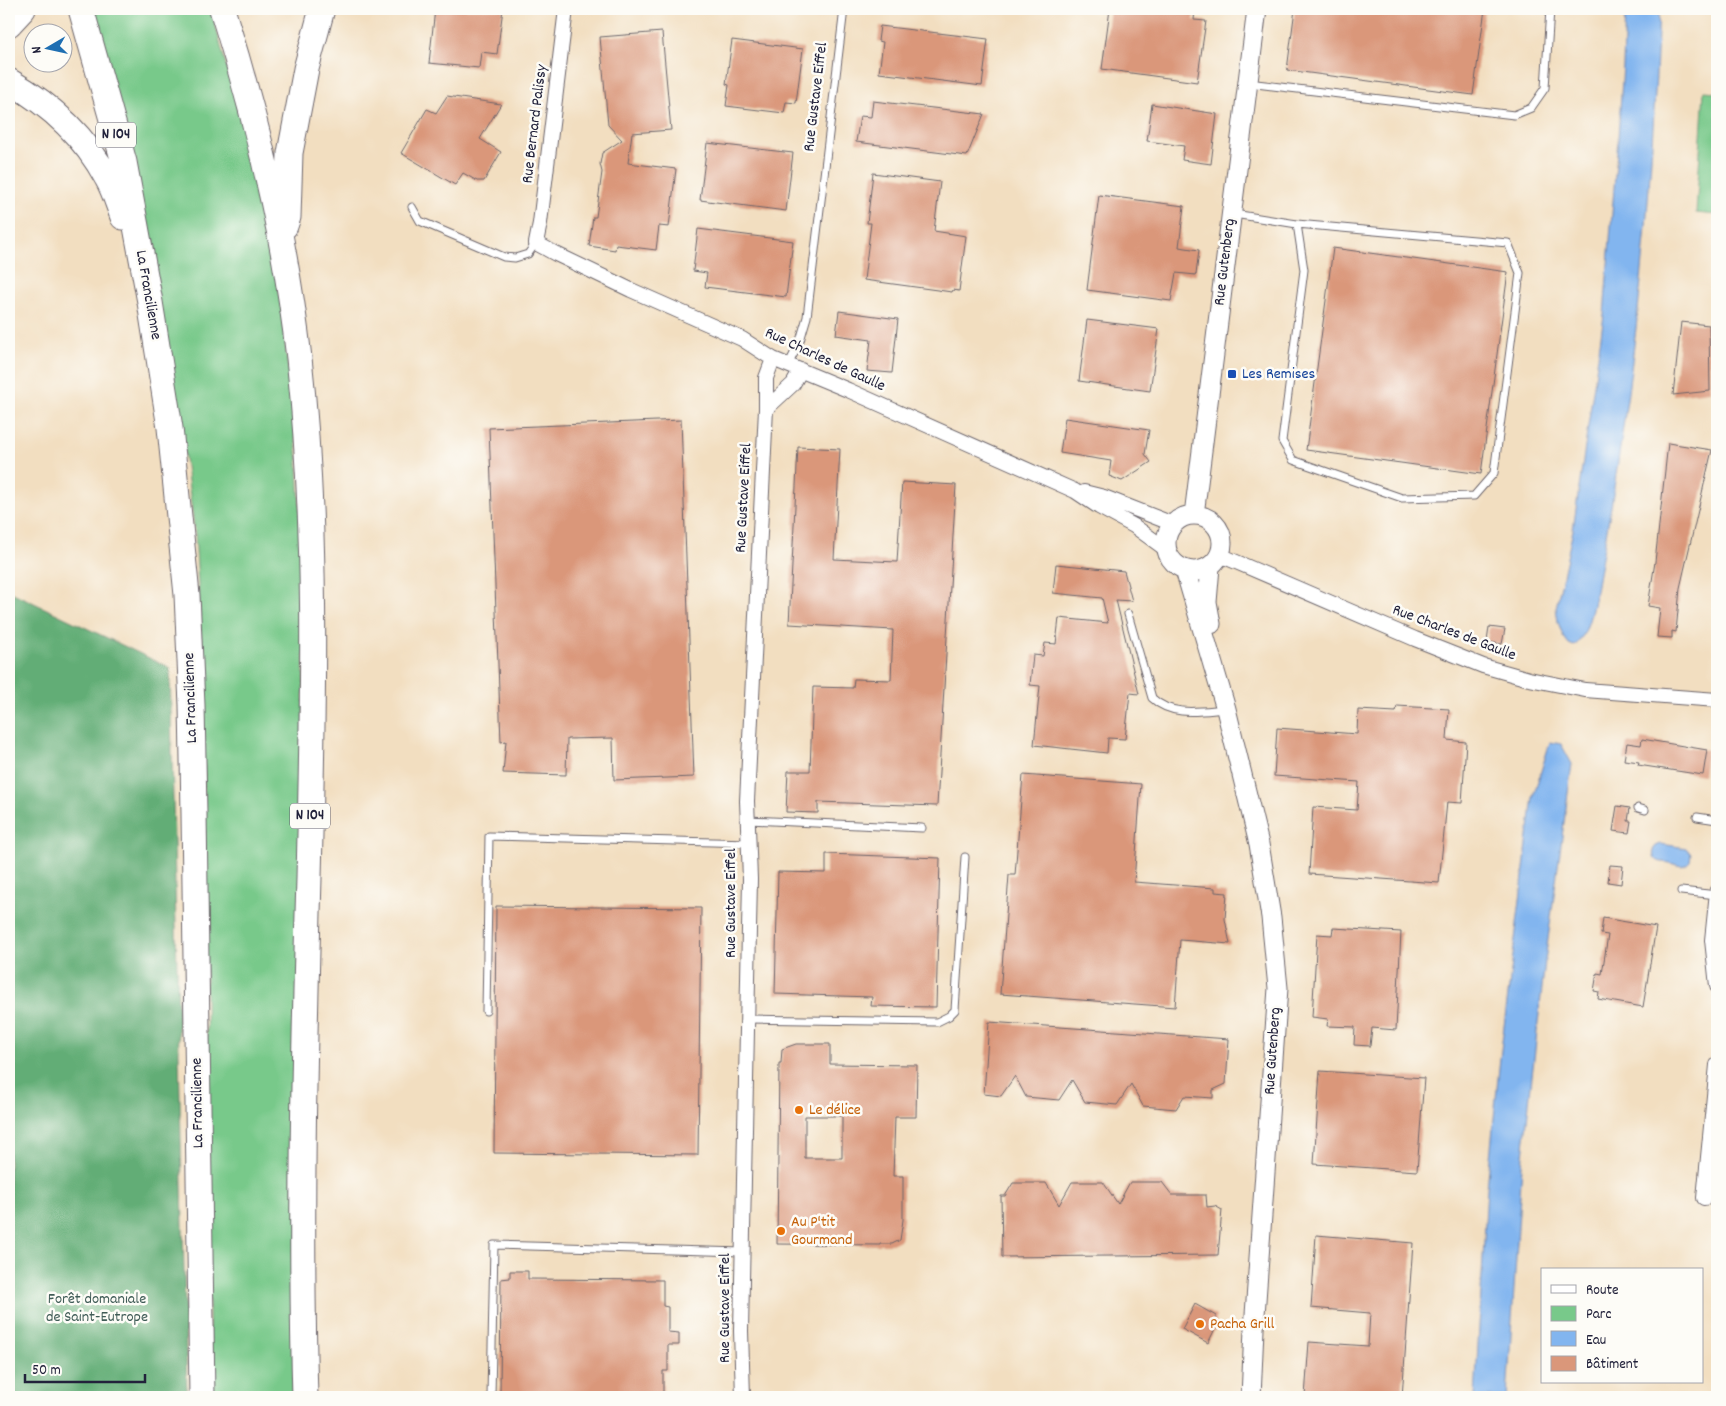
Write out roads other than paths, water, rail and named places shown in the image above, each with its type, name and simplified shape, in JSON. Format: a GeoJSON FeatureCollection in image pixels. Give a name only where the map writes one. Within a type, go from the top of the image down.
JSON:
{"type":"FeatureCollection","features":[{"type":"Feature","properties":{"kind":"highway"},"geometry":{"type":"LineString","coordinates":[[9,24],[23,9]]}},
{"type":"Feature","properties":{"kind":"highway","name":"La Francilienne"},"geometry":{"type":"LineString","coordinates":[[81,9],[124,162],[143,263],[170,428],[187,595],[194,803],[202,1397]]}},
{"type":"Feature","properties":{"kind":"highway","name":"N 104"},"geometry":{"type":"LineString","coordinates":[[222,9],[246,94],[288,279],[308,459],[313,617],[303,1151],[305,1397]]}},
{"type":"Feature","properties":{"kind":"highway"},"geometry":{"type":"LineString","coordinates":[[280,238],[288,217],[290,152],[306,69],[322,9]]}},
{"type":"Feature","properties":{"kind":"highway"},"geometry":{"type":"LineString","coordinates":[[9,81],[46,104],[70,126],[89,148],[108,179],[143,263]]}},
{"type":"Feature","properties":{"kind":"street","name":"Rue Bernard Palissy"},"geometry":{"type":"LineString","coordinates":[[536,243],[566,9]]}},
{"type":"Feature","properties":{"kind":"street","name":"Rue Gutenberg"},"geometry":{"type":"LineString","coordinates":[[1194,515],[1257,9]]}},
{"type":"Feature","properties":{"kind":"street","name":"Rue Charles de Gaulle"},"geometry":{"type":"LineString","coordinates":[[536,243],[631,290],[742,339],[773,359],[1075,491],[1099,507],[1134,526],[1167,550]]}},
{"type":"Feature","properties":{"kind":"street","name":"Rue Gustave Eiffel"},"geometry":{"type":"LineString","coordinates":[[744,1397],[741,1331],[750,879],[748,791],[766,378],[773,359]]}},
{"type":"Feature","properties":{"kind":"street","name":"Rue Gustave Eiffel"},"geometry":{"type":"LineString","coordinates":[[766,409],[793,384],[794,367]]}},
{"type":"Feature","properties":{"kind":"street","name":"Rue Charles de Gaulle"},"geometry":{"type":"LineString","coordinates":[[1075,491],[1104,497],[1173,524]]}},
{"type":"Feature","properties":{"kind":"street"},"geometry":{"type":"LineString","coordinates":[[1194,515],[1203,516],[1216,526],[1222,536],[1222,545],[1215,560],[1194,571],[1185,570],[1170,558],[1166,540],[1168,531],[1173,524],[1186,516],[1194,515]]}},
{"type":"Feature","properties":{"kind":"street","name":"Rue Charles de Gaulle"},"geometry":{"type":"LineString","coordinates":[[1215,560],[1483,666],[1529,679],[1585,690],[1717,700]]}},
{"type":"Feature","properties":{"kind":"street","name":"Rue Gutenberg"},"geometry":{"type":"LineString","coordinates":[[1215,560],[1207,602],[1226,709]]}},
{"type":"Feature","properties":{"kind":"street","name":"Rue Gutenberg"},"geometry":{"type":"LineString","coordinates":[[1185,570],[1226,709],[1259,844],[1271,917],[1278,988],[1254,1329],[1252,1397]]}},
{"type":"Feature","properties":{"kind":"street"},"geometry":{"type":"LineString","coordinates":[[1717,894],[1712,940],[1717,986]]}},
{"type":"Feature","properties":{"kind":"street"},"geometry":{"type":"LineString","coordinates":[[1704,1198],[1717,1065]]}},
{"type":"Feature","properties":{"kind":"lane","name":"Rue Gustave Eiffel"},"geometry":{"type":"LineString","coordinates":[[794,367],[806,317],[844,9]]}},
{"type":"Feature","properties":{"kind":"lane"},"geometry":{"type":"LineString","coordinates":[[1248,83],[1514,115],[1531,108],[1544,88],[1550,9]]}},
{"type":"Feature","properties":{"kind":"lane"},"geometry":{"type":"LineString","coordinates":[[412,208],[420,221],[504,257],[515,258],[528,254],[536,243]]}},
{"type":"Feature","properties":{"kind":"lane"},"geometry":{"type":"LineString","coordinates":[[1231,213],[1298,224],[1508,243],[1520,274],[1494,473],[1474,496],[1402,498],[1294,460],[1282,440],[1304,270],[1298,224]]}},
{"type":"Feature","properties":{"kind":"lane"},"geometry":{"type":"LineString","coordinates":[[1128,614],[1152,698],[1160,705],[1182,712],[1226,709]]}},
{"type":"Feature","properties":{"kind":"lane"},"geometry":{"type":"LineString","coordinates":[[1697,817],[1717,820]]}},
{"type":"Feature","properties":{"kind":"lane"},"geometry":{"type":"LineString","coordinates":[[748,820],[922,828]]}},
{"type":"Feature","properties":{"kind":"lane"},"geometry":{"type":"LineString","coordinates":[[486,1012],[489,836],[749,843]]}},
{"type":"Feature","properties":{"kind":"lane"},"geometry":{"type":"LineString","coordinates":[[747,1020],[937,1022],[949,1016],[956,1010],[965,857]]}},
{"type":"Feature","properties":{"kind":"lane"},"geometry":{"type":"LineString","coordinates":[[1682,891],[1717,894]]}},
{"type":"Feature","properties":{"kind":"lane"},"geometry":{"type":"LineString","coordinates":[[491,1397],[494,1245],[743,1252]]}},
{"type":"Feature","properties":{"kind":"water"},"geometry":{"type":"Polygon","coordinates":[[[1625,9],[1659,9],[1654,118],[1646,226],[1629,387],[1609,521],[1589,621],[1585,632],[1574,646],[1569,644],[1563,636],[1556,608],[1573,530],[1604,315],[1623,66],[1625,9]]]}},
{"type":"Feature","properties":{"kind":"water"},"geometry":{"type":"Polygon","coordinates":[[[1550,742],[1561,744],[1572,764],[1545,961],[1522,1165],[1507,1397],[1475,1397],[1487,1188],[1500,1058],[1533,797],[1550,742]]]}},
{"type":"Feature","properties":{"kind":"water"},"geometry":{"type":"Polygon","coordinates":[[[1661,844],[1686,848],[1691,854],[1690,861],[1681,866],[1658,861],[1654,857],[1653,850],[1661,844]]]}},
{"type":"Feature","properties":{"kind":"place","name":"Les Remises"},"geometry":{"type":"Point","coordinates":[1232,374]}},
{"type":"Feature","properties":{"kind":"place","name":"Le délice"},"geometry":{"type":"Point","coordinates":[799,1110]}},
{"type":"Feature","properties":{"kind":"place","name":"Au P'tit Gourmand"},"geometry":{"type":"Point","coordinates":[781,1231]}},
{"type":"Feature","properties":{"kind":"place","name":"Pacha Grill"},"geometry":{"type":"Point","coordinates":[1200,1324]}},
{"type":"Feature","properties":{"kind":"park label","name":"Forêt domaniale de Saint-Eutrope"},"geometry":{"type":"Point","coordinates":[97,1308]}}]}
